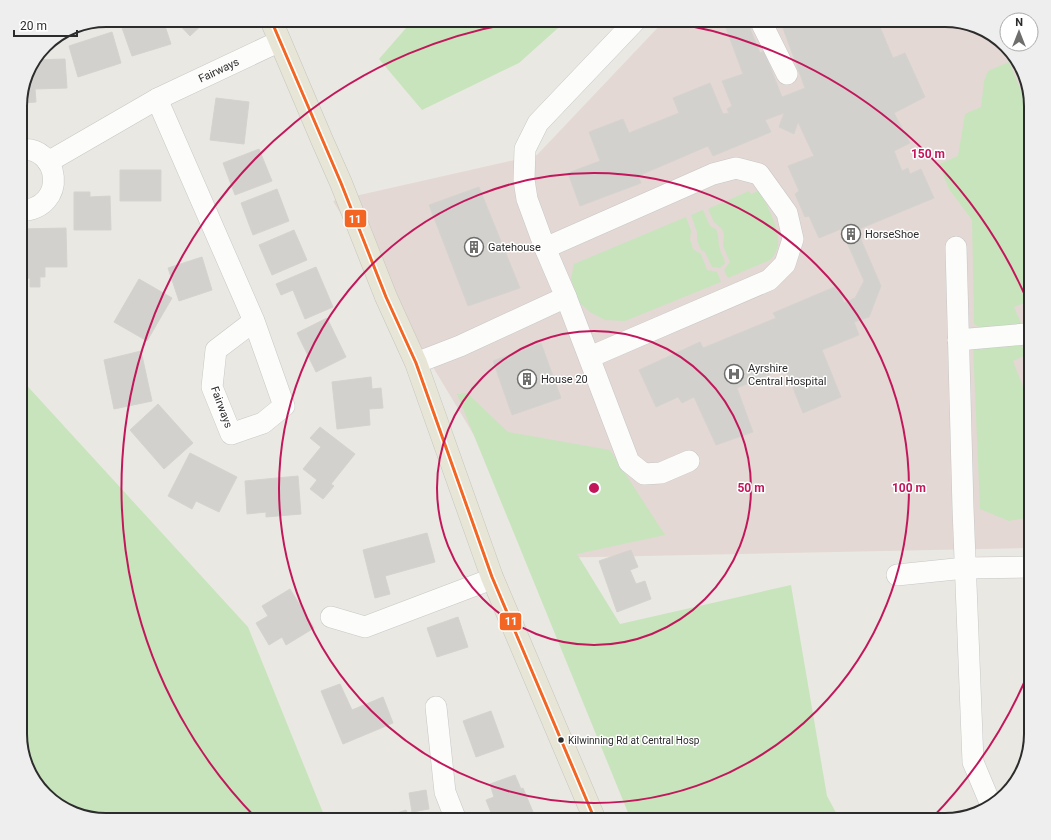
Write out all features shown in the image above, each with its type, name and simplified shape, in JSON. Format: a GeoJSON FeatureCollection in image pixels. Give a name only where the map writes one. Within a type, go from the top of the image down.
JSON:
{"type":"FeatureCollection","features":[{"type":"Feature","properties":{"kind":"main road"},"geometry":{"type":"LineString","coordinates":[[274,27],[341,183],[386,297],[416,363],[492,577],[592,813]]}},
{"type":"Feature","properties":{"kind":"street"},"geometry":{"type":"LineString","coordinates":[[629,27],[538,123],[525,149],[524,180],[527,199],[545,248],[566,296],[630,462],[644,474],[661,473],[688,461]]}},
{"type":"Feature","properties":{"kind":"street"},"geometry":{"type":"LineString","coordinates":[[764,27],[788,74]]}},
{"type":"Feature","properties":{"kind":"street","name":"Fairways"},"geometry":{"type":"LineString","coordinates":[[48,162],[157,99],[280,41]]}},
{"type":"Feature","properties":{"kind":"street","name":"Fairways"},"geometry":{"type":"LineString","coordinates":[[157,99],[254,321],[284,406],[263,423],[231,434],[212,387],[216,350],[254,321]]}},
{"type":"Feature","properties":{"kind":"street"},"geometry":{"type":"LineString","coordinates":[[27,150],[35,152],[48,162],[53,172],[54,186],[50,196],[43,204],[27,210]]}},
{"type":"Feature","properties":{"kind":"street"},"geometry":{"type":"LineString","coordinates":[[545,248],[713,174],[736,168],[759,174],[787,214],[793,239],[785,264],[769,280],[590,358]]}},
{"type":"Feature","properties":{"kind":"street"},"geometry":{"type":"LineString","coordinates":[[956,247],[965,568],[973,762],[989,800]]}},
{"type":"Feature","properties":{"kind":"street"},"geometry":{"type":"LineString","coordinates":[[416,363],[460,346],[566,296]]}},
{"type":"Feature","properties":{"kind":"street"},"geometry":{"type":"LineString","coordinates":[[958,340],[1024,333]]}},
{"type":"Feature","properties":{"kind":"street"},"geometry":{"type":"LineString","coordinates":[[897,575],[965,568],[1024,567]]}},
{"type":"Feature","properties":{"kind":"street"},"geometry":{"type":"LineString","coordinates":[[331,617],[365,627],[489,580],[492,577]]}},
{"type":"Feature","properties":{"kind":"street"},"geometry":{"type":"LineString","coordinates":[[436,707],[444,792],[453,813]]}},
{"type":"Feature","properties":{"kind":"shaded area","name":"Ayrshire Central Hospital"},"geometry":{"type":"Polygon","coordinates":[[[658,27],[945,27],[966,30],[989,40],[999,48],[999,52],[1003,52],[1013,66],[1020,80],[1024,100],[1024,548],[548,558],[333,201],[537,155],[658,27]]]}},
{"type":"Feature","properties":{"kind":"green space"},"geometry":{"type":"Polygon","coordinates":[[[407,27],[559,27],[519,63],[422,110],[379,59],[407,27]]]}},
{"type":"Feature","properties":{"kind":"green space"},"geometry":{"type":"Polygon","coordinates":[[[1009,62],[1024,100],[1024,303],[1014,307],[1021,323],[1016,327],[981,328],[974,324],[972,220],[949,189],[939,164],[958,156],[965,114],[981,107],[984,81],[988,71],[1009,62]]]}},
{"type":"Feature","properties":{"kind":"green space"},"geometry":{"type":"Polygon","coordinates":[[[760,190],[776,226],[778,244],[776,253],[770,260],[728,278],[724,270],[730,262],[723,246],[724,235],[722,229],[714,222],[708,209],[749,191],[751,194],[760,190]]]}},
{"type":"Feature","properties":{"kind":"green space"},"geometry":{"type":"Polygon","coordinates":[[[703,210],[710,226],[716,229],[718,234],[720,248],[725,263],[720,268],[712,267],[705,252],[701,250],[697,240],[697,232],[691,215],[703,210]]]}},
{"type":"Feature","properties":{"kind":"green space"},"geometry":{"type":"Polygon","coordinates":[[[686,217],[691,231],[690,239],[693,249],[701,254],[707,270],[717,272],[721,282],[625,321],[605,320],[590,312],[579,302],[571,279],[574,264],[686,217]]]}},
{"type":"Feature","properties":{"kind":"green space"},"geometry":{"type":"Polygon","coordinates":[[[1021,344],[1024,351],[1024,356],[1013,361],[1024,389],[1024,518],[1009,521],[980,509],[973,346],[1021,344]]]}},
{"type":"Feature","properties":{"kind":"green space"},"geometry":{"type":"Polygon","coordinates":[[[27,386],[248,627],[323,813],[100,813],[80,809],[58,797],[50,790],[35,769],[27,740],[27,386]]]}},
{"type":"Feature","properties":{"kind":"green space"},"geometry":{"type":"Polygon","coordinates":[[[467,393],[508,432],[610,450],[665,535],[577,554],[620,624],[791,585],[827,796],[836,813],[628,813],[457,394],[467,393]]]}},
{"type":"Feature","properties":{"kind":"building"},"geometry":{"type":"Polygon","coordinates":[[[122,27],[165,27],[171,44],[132,56],[122,27]]]}},
{"type":"Feature","properties":{"kind":"building"},"geometry":{"type":"Polygon","coordinates":[[[182,27],[200,27],[190,36],[182,27]]]}},
{"type":"Feature","properties":{"kind":"building","name":"HorseShoe"},"geometry":{"type":"Polygon","coordinates":[[[749,27],[760,53],[764,51],[782,97],[805,88],[783,27],[880,27],[893,58],[905,53],[925,97],[894,113],[910,143],[894,151],[902,171],[908,168],[910,174],[921,169],[934,198],[857,230],[881,286],[869,317],[854,322],[859,335],[822,350],[841,397],[803,413],[785,368],[737,388],[753,432],[716,445],[694,397],[682,403],[678,397],[656,407],[639,370],[700,342],[703,348],[776,318],[773,313],[837,286],[844,303],[855,298],[864,281],[841,229],[819,238],[809,216],[805,217],[795,194],[799,191],[788,166],[814,156],[798,122],[794,134],[779,127],[784,113],[765,120],[771,132],[713,156],[708,146],[638,176],[641,183],[580,206],[568,173],[600,161],[589,132],[623,119],[629,133],[679,113],[673,98],[710,83],[723,114],[729,113],[727,109],[732,106],[722,81],[743,74],[726,28],[749,27]]]}},
{"type":"Feature","properties":{"kind":"building"},"geometry":{"type":"Polygon","coordinates":[[[112,32],[121,63],[78,77],[69,46],[112,32]]]}},
{"type":"Feature","properties":{"kind":"building"},"geometry":{"type":"Polygon","coordinates":[[[65,59],[67,88],[35,89],[36,102],[27,103],[31,80],[42,60],[65,59]]]}},
{"type":"Feature","properties":{"kind":"building"},"geometry":{"type":"Polygon","coordinates":[[[216,98],[249,102],[244,144],[210,140],[216,98]]]}},
{"type":"Feature","properties":{"kind":"building"},"geometry":{"type":"Polygon","coordinates":[[[259,149],[272,181],[235,195],[223,163],[259,149]]]}},
{"type":"Feature","properties":{"kind":"building"},"geometry":{"type":"Polygon","coordinates":[[[120,170],[161,170],[161,201],[120,201],[120,170]]]}},
{"type":"Feature","properties":{"kind":"building","name":"Gatehouse"},"geometry":{"type":"Polygon","coordinates":[[[479,187],[520,288],[468,306],[429,205],[479,187]]]}},
{"type":"Feature","properties":{"kind":"building"},"geometry":{"type":"Polygon","coordinates":[[[277,189],[289,221],[253,235],[241,203],[277,189]]]}},
{"type":"Feature","properties":{"kind":"building"},"geometry":{"type":"Polygon","coordinates":[[[74,192],[90,192],[90,197],[110,196],[111,230],[74,230],[74,192]]]}},
{"type":"Feature","properties":{"kind":"building"},"geometry":{"type":"Polygon","coordinates":[[[66,228],[67,267],[45,267],[45,277],[40,277],[40,287],[30,287],[30,278],[27,278],[27,229],[66,228]]]}},
{"type":"Feature","properties":{"kind":"building"},"geometry":{"type":"Polygon","coordinates":[[[294,230],[307,260],[272,275],[259,245],[294,230]]]}},
{"type":"Feature","properties":{"kind":"building"},"geometry":{"type":"Polygon","coordinates":[[[202,257],[212,290],[179,301],[168,268],[202,257]]]}},
{"type":"Feature","properties":{"kind":"building"},"geometry":{"type":"Polygon","coordinates":[[[316,267],[333,307],[305,319],[293,290],[281,295],[276,284],[316,267]]]}},
{"type":"Feature","properties":{"kind":"building"},"geometry":{"type":"Polygon","coordinates":[[[139,279],[172,298],[147,341],[114,322],[139,279]]]}},
{"type":"Feature","properties":{"kind":"building"},"geometry":{"type":"Polygon","coordinates":[[[327,318],[346,357],[316,372],[297,333],[327,318]]]}},
{"type":"Feature","properties":{"kind":"building","name":"House 20"},"geometry":{"type":"Polygon","coordinates":[[[541,343],[561,398],[512,415],[493,361],[541,343]]]}},
{"type":"Feature","properties":{"kind":"building"},"geometry":{"type":"Polygon","coordinates":[[[141,351],[152,401],[114,409],[104,360],[141,351]]]}},
{"type":"Feature","properties":{"kind":"building"},"geometry":{"type":"Polygon","coordinates":[[[371,377],[372,389],[381,388],[383,408],[369,409],[370,425],[337,429],[332,382],[371,377]]]}},
{"type":"Feature","properties":{"kind":"building"},"geometry":{"type":"Polygon","coordinates":[[[158,404],[193,443],[164,469],[130,430],[158,404]]]}},
{"type":"Feature","properties":{"kind":"building"},"geometry":{"type":"Polygon","coordinates":[[[320,427],[355,454],[331,484],[334,486],[323,499],[310,489],[317,480],[303,469],[321,447],[310,438],[320,427]]]}},
{"type":"Feature","properties":{"kind":"building"},"geometry":{"type":"Polygon","coordinates":[[[190,453],[237,477],[219,512],[196,501],[192,509],[168,496],[190,453]]]}},
{"type":"Feature","properties":{"kind":"building"},"geometry":{"type":"Polygon","coordinates":[[[298,476],[301,514],[266,517],[266,512],[247,514],[245,481],[298,476]]]}},
{"type":"Feature","properties":{"kind":"building"},"geometry":{"type":"Polygon","coordinates":[[[427,533],[435,562],[385,576],[390,594],[375,598],[363,550],[427,533]]]}},
{"type":"Feature","properties":{"kind":"building"},"geometry":{"type":"Polygon","coordinates":[[[631,550],[638,567],[630,570],[636,584],[645,581],[651,599],[617,612],[599,561],[631,550]]]}},
{"type":"Feature","properties":{"kind":"building"},"geometry":{"type":"Polygon","coordinates":[[[290,589],[314,628],[286,645],[282,637],[269,645],[256,623],[268,616],[262,606],[290,589]]]}},
{"type":"Feature","properties":{"kind":"building"},"geometry":{"type":"Polygon","coordinates":[[[458,617],[468,647],[437,657],[427,628],[458,617]]]}},
{"type":"Feature","properties":{"kind":"building"},"geometry":{"type":"Polygon","coordinates":[[[340,684],[352,710],[383,697],[393,723],[343,744],[321,691],[340,684]]]}},
{"type":"Feature","properties":{"kind":"building"},"geometry":{"type":"Polygon","coordinates":[[[491,711],[504,747],[476,757],[463,721],[491,711]]]}},
{"type":"Feature","properties":{"kind":"building"},"geometry":{"type":"Polygon","coordinates":[[[515,775],[521,789],[523,788],[533,812],[491,813],[486,800],[494,797],[490,784],[515,775]]]}},
{"type":"Feature","properties":{"kind":"building"},"geometry":{"type":"Polygon","coordinates":[[[426,790],[429,809],[412,812],[409,793],[426,790]]]}},
{"type":"Feature","properties":{"kind":"building"},"geometry":{"type":"Polygon","coordinates":[[[406,810],[407,813],[397,813],[406,810]]]}},
{"type":"Feature","properties":{"kind":"transit line","name":"11"},"geometry":{"type":"LineString","coordinates":[[274,27],[341,183],[386,297],[416,363],[492,577],[592,813]]}},
{"type":"Feature","properties":{"kind":"place","name":"HorseShoe"},"geometry":{"type":"Point","coordinates":[851,234]}},
{"type":"Feature","properties":{"kind":"place","name":"Gatehouse"},"geometry":{"type":"Point","coordinates":[474,247]}},
{"type":"Feature","properties":{"kind":"place","name":"Ayrshire Central Hospital"},"geometry":{"type":"Point","coordinates":[734,374]}},
{"type":"Feature","properties":{"kind":"place","name":"House 20"},"geometry":{"type":"Point","coordinates":[527,379]}},
{"type":"Feature","properties":{"kind":"place","name":"Kilwinning Rd at Central Hosp"},"geometry":{"type":"Point","coordinates":[561,740]}}]}
